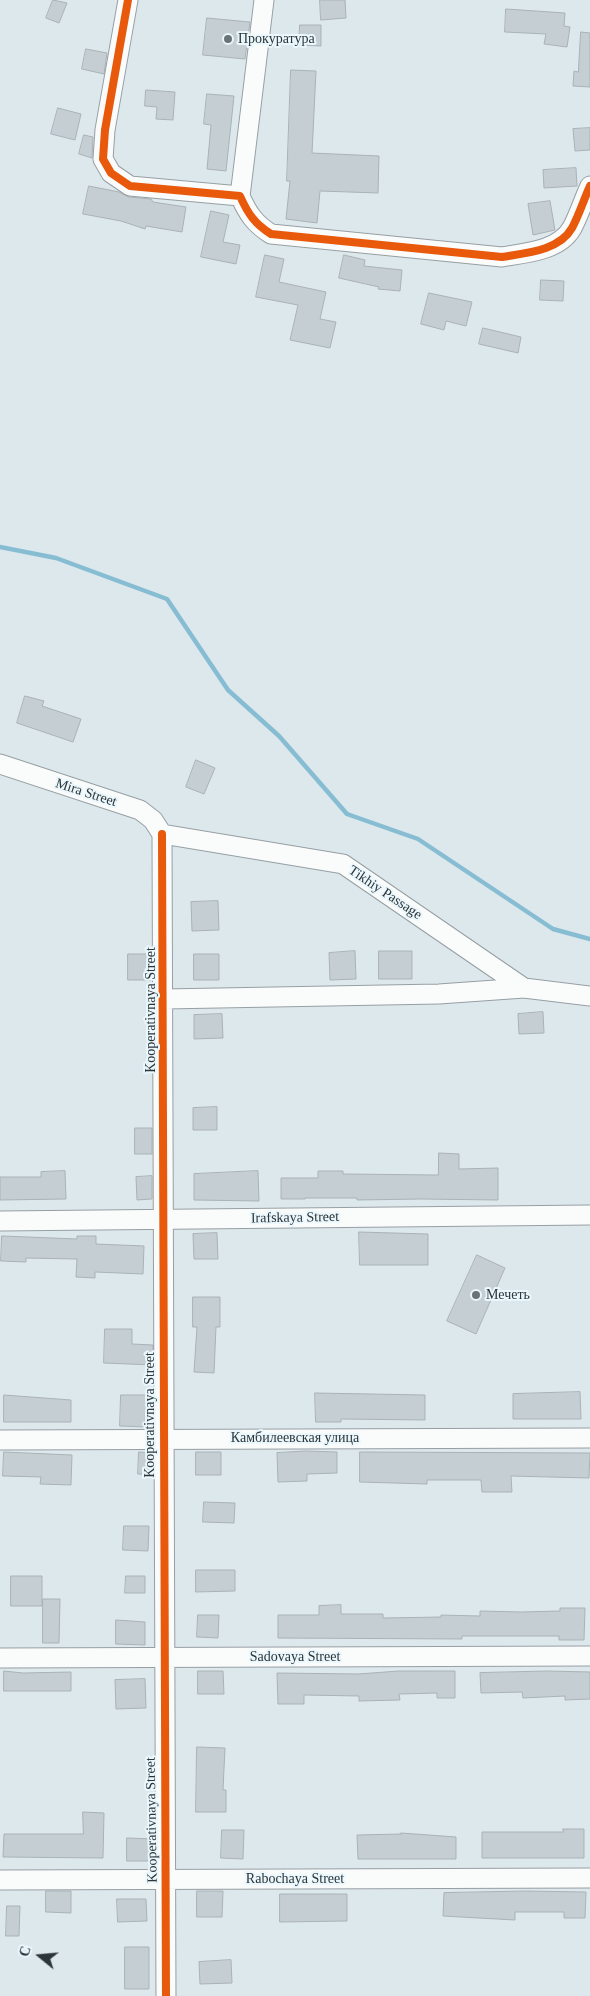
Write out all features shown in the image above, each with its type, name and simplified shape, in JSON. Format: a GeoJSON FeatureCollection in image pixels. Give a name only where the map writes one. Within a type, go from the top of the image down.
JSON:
{"type":"FeatureCollection","features":[{"type":"Feature","properties":{"kind":"street"},"geometry":{"type":"LineString","coordinates":[[128,0],[105,130],[103,159],[111,173],[130,186],[240,196]]}},
{"type":"Feature","properties":{"kind":"street"},"geometry":{"type":"LineString","coordinates":[[264,0],[240,196],[248,214],[257,225],[271,234],[502,257],[532,252],[558,243],[571,230],[590,186]]}},
{"type":"Feature","properties":{"kind":"street","name":"Mira Street"},"geometry":{"type":"LineString","coordinates":[[0,764],[140,810],[153,820],[162,834]]}},
{"type":"Feature","properties":{"kind":"street","name":"Tikhiy Passage"},"geometry":{"type":"LineString","coordinates":[[162,834],[343,864],[524,988],[590,996]]}},
{"type":"Feature","properties":{"kind":"street","name":"Kooperativnaya Street"},"geometry":{"type":"LineString","coordinates":[[162,834],[164,999],[162,1219],[163,1657],[166,1996]]}},
{"type":"Feature","properties":{"kind":"street"},"geometry":{"type":"LineString","coordinates":[[164,999],[439,994],[524,988]]}},
{"type":"Feature","properties":{"kind":"street","name":"Irafskaya Street"},"geometry":{"type":"LineString","coordinates":[[0,1221],[590,1215]]}},
{"type":"Feature","properties":{"kind":"street","name":"Камбилеевская улица"},"geometry":{"type":"LineString","coordinates":[[0,1440],[590,1438]]}},
{"type":"Feature","properties":{"kind":"street","name":"Sadovaya Street"},"geometry":{"type":"LineString","coordinates":[[0,1658],[590,1656]]}},
{"type":"Feature","properties":{"kind":"street","name":"Rabochaya Street"},"geometry":{"type":"LineString","coordinates":[[0,1880],[590,1878]]}},
{"type":"Feature","properties":{"kind":"building"},"geometry":{"type":"Polygon","coordinates":[[[53,0],[67,3],[59,23],[46,18],[53,0]]]}},
{"type":"Feature","properties":{"kind":"building"},"geometry":{"type":"Polygon","coordinates":[[[320,0],[345,0],[346,18],[321,20],[320,0]]]}},
{"type":"Feature","properties":{"kind":"building"},"geometry":{"type":"Polygon","coordinates":[[[506,9],[565,13],[564,26],[570,27],[567,47],[544,44],[546,34],[505,32],[506,9]]]}},
{"type":"Feature","properties":{"kind":"building","name":"Прокуратура"},"geometry":{"type":"Polygon","coordinates":[[[207,18],[250,22],[245,59],[203,55],[207,18]]]}},
{"type":"Feature","properties":{"kind":"building"},"geometry":{"type":"Polygon","coordinates":[[[300,25],[321,25],[321,46],[299,45],[300,25]]]}},
{"type":"Feature","properties":{"kind":"building"},"geometry":{"type":"Polygon","coordinates":[[[581,32],[590,33],[590,87],[573,86],[574,71],[578,72],[581,32]]]}},
{"type":"Feature","properties":{"kind":"building"},"geometry":{"type":"Polygon","coordinates":[[[86,49],[107,53],[104,74],[82,69],[86,49]]]}},
{"type":"Feature","properties":{"kind":"building"},"geometry":{"type":"Polygon","coordinates":[[[291,70],[316,71],[312,153],[379,156],[378,193],[320,191],[317,223],[286,219],[290,181],[287,181],[291,70]]]}},
{"type":"Feature","properties":{"kind":"building"},"geometry":{"type":"Polygon","coordinates":[[[146,90],[175,92],[173,120],[156,119],[157,107],[145,106],[146,90]]]}},
{"type":"Feature","properties":{"kind":"building"},"geometry":{"type":"Polygon","coordinates":[[[207,94],[234,96],[226,171],[207,169],[211,125],[204,124],[207,94]]]}},
{"type":"Feature","properties":{"kind":"building"},"geometry":{"type":"Polygon","coordinates":[[[58,108],[81,114],[75,140],[51,134],[58,108]]]}},
{"type":"Feature","properties":{"kind":"building"},"geometry":{"type":"Polygon","coordinates":[[[590,128],[590,150],[575,151],[573,129],[590,128]]]}},
{"type":"Feature","properties":{"kind":"building"},"geometry":{"type":"Polygon","coordinates":[[[84,135],[93,137],[92,158],[79,154],[84,135]]]}},
{"type":"Feature","properties":{"kind":"building"},"geometry":{"type":"Polygon","coordinates":[[[576,168],[577,186],[544,188],[543,170],[576,168]]]}},
{"type":"Feature","properties":{"kind":"building"},"geometry":{"type":"Polygon","coordinates":[[[89,186],[119,192],[129,197],[151,199],[153,202],[186,207],[182,232],[146,226],[145,229],[121,221],[83,214],[89,186]]]}},
{"type":"Feature","properties":{"kind":"building"},"geometry":{"type":"Polygon","coordinates":[[[550,201],[555,230],[533,235],[528,204],[550,201]]]}},
{"type":"Feature","properties":{"kind":"building"},"geometry":{"type":"Polygon","coordinates":[[[211,211],[229,215],[223,242],[240,245],[236,264],[201,257],[211,211]]]}},
{"type":"Feature","properties":{"kind":"building"},"geometry":{"type":"Polygon","coordinates":[[[265,255],[284,259],[279,282],[326,292],[320,319],[336,322],[330,348],[290,340],[298,305],[256,297],[265,255]]]}},
{"type":"Feature","properties":{"kind":"building"},"geometry":{"type":"Polygon","coordinates":[[[344,255],[365,260],[364,266],[402,270],[400,291],[378,289],[379,287],[339,278],[344,255]]]}},
{"type":"Feature","properties":{"kind":"building"},"geometry":{"type":"Polygon","coordinates":[[[541,280],[564,281],[563,301],[540,300],[541,280]]]}},
{"type":"Feature","properties":{"kind":"building"},"geometry":{"type":"Polygon","coordinates":[[[429,293],[472,302],[466,326],[446,321],[444,330],[421,324],[429,293]]]}},
{"type":"Feature","properties":{"kind":"building"},"geometry":{"type":"Polygon","coordinates":[[[483,328],[521,337],[518,353],[479,344],[483,328]]]}},
{"type":"Feature","properties":{"kind":"building"},"geometry":{"type":"Polygon","coordinates":[[[25,696],[44,701],[42,706],[81,719],[73,742],[17,723],[25,696]]]}},
{"type":"Feature","properties":{"kind":"building"},"geometry":{"type":"Polygon","coordinates":[[[196,760],[215,768],[204,794],[186,787],[196,760]]]}},
{"type":"Feature","properties":{"kind":"building"},"geometry":{"type":"Polygon","coordinates":[[[218,901],[219,930],[192,931],[191,902],[218,901]]]}},
{"type":"Feature","properties":{"kind":"building"},"geometry":{"type":"Polygon","coordinates":[[[355,951],[356,979],[330,980],[329,953],[355,951]]]}},
{"type":"Feature","properties":{"kind":"building"},"geometry":{"type":"Polygon","coordinates":[[[379,951],[412,951],[412,979],[379,979],[379,951]]]}},
{"type":"Feature","properties":{"kind":"building"},"geometry":{"type":"Polygon","coordinates":[[[128,954],[151,954],[151,980],[128,980],[128,954]]]}},
{"type":"Feature","properties":{"kind":"building"},"geometry":{"type":"Polygon","coordinates":[[[194,954],[219,954],[219,980],[194,980],[194,954]]]}},
{"type":"Feature","properties":{"kind":"building"},"geometry":{"type":"Polygon","coordinates":[[[543,1012],[544,1033],[519,1034],[518,1014],[543,1012]]]}},
{"type":"Feature","properties":{"kind":"building"},"geometry":{"type":"Polygon","coordinates":[[[222,1014],[223,1038],[194,1039],[194,1015],[222,1014]]]}},
{"type":"Feature","properties":{"kind":"building"},"geometry":{"type":"Polygon","coordinates":[[[217,1107],[217,1130],[193,1130],[193,1108],[217,1107]]]}},
{"type":"Feature","properties":{"kind":"building"},"geometry":{"type":"Polygon","coordinates":[[[135,1128],[152,1128],[152,1154],[135,1154],[135,1128]]]}},
{"type":"Feature","properties":{"kind":"building"},"geometry":{"type":"Polygon","coordinates":[[[439,1153],[459,1154],[459,1169],[498,1168],[498,1200],[281,1199],[281,1178],[318,1178],[318,1171],[343,1171],[343,1174],[438,1175],[439,1153]]]}},
{"type":"Feature","properties":{"kind":"building"},"geometry":{"type":"Polygon","coordinates":[[[65,1171],[66,1199],[0,1200],[0,1177],[41,1177],[41,1172],[65,1171]]]}},
{"type":"Feature","properties":{"kind":"building"},"geometry":{"type":"Polygon","coordinates":[[[258,1171],[259,1201],[194,1200],[194,1174],[258,1171]]]}},
{"type":"Feature","properties":{"kind":"building"},"geometry":{"type":"Polygon","coordinates":[[[152,1176],[152,1199],[137,1200],[136,1177],[152,1176]]]}},
{"type":"Feature","properties":{"kind":"building"},"geometry":{"type":"Polygon","coordinates":[[[359,1232],[428,1234],[428,1265],[360,1265],[359,1232]]]}},
{"type":"Feature","properties":{"kind":"building"},"geometry":{"type":"Polygon","coordinates":[[[217,1233],[218,1259],[194,1259],[193,1234],[217,1233]]]}},
{"type":"Feature","properties":{"kind":"building"},"geometry":{"type":"Polygon","coordinates":[[[2,1236],[77,1239],[77,1236],[96,1236],[96,1244],[144,1246],[143,1274],[95,1272],[95,1278],[76,1277],[77,1259],[26,1258],[26,1262],[1,1261],[2,1236]]]}},
{"type":"Feature","properties":{"kind":"building","name":"Мечеть"},"geometry":{"type":"Polygon","coordinates":[[[477,1255],[505,1268],[476,1334],[447,1321],[477,1255]]]}},
{"type":"Feature","properties":{"kind":"building"},"geometry":{"type":"Polygon","coordinates":[[[193,1297],[220,1297],[220,1327],[216,1327],[214,1373],[194,1372],[197,1327],[193,1327],[193,1297]]]}},
{"type":"Feature","properties":{"kind":"building"},"geometry":{"type":"Polygon","coordinates":[[[105,1329],[132,1329],[132,1344],[153,1345],[153,1365],[104,1363],[105,1329]]]}},
{"type":"Feature","properties":{"kind":"building"},"geometry":{"type":"Polygon","coordinates":[[[580,1392],[581,1419],[513,1419],[513,1394],[580,1392]]]}},
{"type":"Feature","properties":{"kind":"building"},"geometry":{"type":"Polygon","coordinates":[[[315,1393],[425,1395],[425,1420],[341,1419],[341,1422],[316,1422],[315,1393]]]}},
{"type":"Feature","properties":{"kind":"building"},"geometry":{"type":"Polygon","coordinates":[[[4,1395],[71,1400],[71,1422],[4,1422],[4,1395]]]}},
{"type":"Feature","properties":{"kind":"building"},"geometry":{"type":"Polygon","coordinates":[[[121,1395],[146,1395],[145,1427],[120,1426],[121,1395]]]}},
{"type":"Feature","properties":{"kind":"building"},"geometry":{"type":"Polygon","coordinates":[[[306,1451],[337,1452],[337,1473],[307,1474],[307,1481],[278,1482],[277,1453],[306,1451]]]}},
{"type":"Feature","properties":{"kind":"building"},"geometry":{"type":"Polygon","coordinates":[[[4,1452],[72,1455],[71,1485],[40,1484],[41,1477],[3,1476],[4,1452]]]}},
{"type":"Feature","properties":{"kind":"building"},"geometry":{"type":"Polygon","coordinates":[[[139,1452],[153,1453],[153,1475],[138,1474],[139,1452]]]}},
{"type":"Feature","properties":{"kind":"building"},"geometry":{"type":"Polygon","coordinates":[[[196,1452],[221,1452],[221,1475],[196,1475],[196,1452]]]}},
{"type":"Feature","properties":{"kind":"building"},"geometry":{"type":"Polygon","coordinates":[[[360,1452],[590,1453],[589,1478],[511,1476],[512,1492],[482,1492],[481,1480],[427,1480],[427,1484],[360,1482],[360,1452]]]}},
{"type":"Feature","properties":{"kind":"building"},"geometry":{"type":"Polygon","coordinates":[[[204,1502],[235,1503],[234,1523],[203,1522],[204,1502]]]}},
{"type":"Feature","properties":{"kind":"building"},"geometry":{"type":"Polygon","coordinates":[[[124,1526],[149,1526],[148,1551],[123,1550],[124,1526]]]}},
{"type":"Feature","properties":{"kind":"building"},"geometry":{"type":"Polygon","coordinates":[[[196,1570],[235,1570],[235,1591],[196,1592],[196,1570]]]}},
{"type":"Feature","properties":{"kind":"building"},"geometry":{"type":"Polygon","coordinates":[[[11,1576],[42,1576],[42,1606],[11,1606],[11,1576]]]}},
{"type":"Feature","properties":{"kind":"building"},"geometry":{"type":"Polygon","coordinates":[[[126,1576],[145,1576],[145,1593],[125,1593],[126,1576]]]}},
{"type":"Feature","properties":{"kind":"building"},"geometry":{"type":"Polygon","coordinates":[[[43,1599],[60,1599],[59,1643],[43,1643],[43,1599]]]}},
{"type":"Feature","properties":{"kind":"building"},"geometry":{"type":"Polygon","coordinates":[[[341,1605],[341,1614],[383,1614],[383,1618],[441,1617],[441,1615],[480,1616],[480,1611],[560,1611],[560,1608],[585,1608],[584,1640],[559,1640],[559,1636],[462,1636],[462,1639],[278,1638],[278,1615],[319,1615],[319,1606],[341,1605]]]}},
{"type":"Feature","properties":{"kind":"building"},"geometry":{"type":"Polygon","coordinates":[[[198,1615],[219,1615],[218,1638],[197,1637],[198,1615]]]}},
{"type":"Feature","properties":{"kind":"building"},"geometry":{"type":"Polygon","coordinates":[[[116,1620],[145,1622],[145,1645],[116,1644],[116,1620]]]}},
{"type":"Feature","properties":{"kind":"building"},"geometry":{"type":"Polygon","coordinates":[[[4,1671],[23,1673],[71,1672],[71,1691],[4,1691],[4,1671]]]}},
{"type":"Feature","properties":{"kind":"building"},"geometry":{"type":"Polygon","coordinates":[[[198,1671],[223,1671],[224,1694],[198,1694],[198,1671]]]}},
{"type":"Feature","properties":{"kind":"building"},"geometry":{"type":"Polygon","coordinates":[[[399,1671],[455,1671],[455,1698],[437,1698],[437,1693],[399,1694],[400,1700],[359,1701],[359,1696],[304,1695],[304,1704],[278,1704],[277,1673],[358,1674],[399,1671]]]}},
{"type":"Feature","properties":{"kind":"building"},"geometry":{"type":"Polygon","coordinates":[[[590,1672],[590,1699],[565,1700],[565,1696],[523,1698],[522,1692],[481,1693],[480,1673],[590,1672]]]}},
{"type":"Feature","properties":{"kind":"building"},"geometry":{"type":"Polygon","coordinates":[[[145,1679],[146,1708],[116,1709],[115,1680],[145,1679]]]}},
{"type":"Feature","properties":{"kind":"building"},"geometry":{"type":"Polygon","coordinates":[[[197,1747],[225,1748],[223,1790],[226,1790],[226,1812],[196,1812],[197,1747]]]}},
{"type":"Feature","properties":{"kind":"building"},"geometry":{"type":"Polygon","coordinates":[[[83,1812],[104,1813],[103,1858],[3,1857],[4,1834],[83,1834],[83,1812]]]}},
{"type":"Feature","properties":{"kind":"building"},"geometry":{"type":"Polygon","coordinates":[[[563,1829],[584,1829],[584,1858],[482,1858],[482,1832],[563,1832],[563,1829]]]}},
{"type":"Feature","properties":{"kind":"building"},"geometry":{"type":"Polygon","coordinates":[[[222,1830],[244,1830],[243,1859],[221,1858],[222,1830]]]}},
{"type":"Feature","properties":{"kind":"building"},"geometry":{"type":"Polygon","coordinates":[[[401,1833],[456,1837],[456,1859],[358,1859],[357,1835],[401,1833]]]}},
{"type":"Feature","properties":{"kind":"building"},"geometry":{"type":"Polygon","coordinates":[[[127,1838],[154,1839],[153,1861],[127,1861],[127,1838]]]}},
{"type":"Feature","properties":{"kind":"building"},"geometry":{"type":"Polygon","coordinates":[[[46,1891],[71,1891],[71,1913],[46,1912],[46,1891]]]}},
{"type":"Feature","properties":{"kind":"building"},"geometry":{"type":"Polygon","coordinates":[[[197,1891],[223,1891],[222,1917],[197,1917],[197,1891]]]}},
{"type":"Feature","properties":{"kind":"building"},"geometry":{"type":"Polygon","coordinates":[[[586,1892],[585,1918],[564,1918],[564,1912],[515,1912],[515,1920],[443,1916],[444,1893],[586,1892]]]}},
{"type":"Feature","properties":{"kind":"building"},"geometry":{"type":"Polygon","coordinates":[[[280,1894],[347,1894],[347,1921],[280,1922],[280,1894]]]}},
{"type":"Feature","properties":{"kind":"building"},"geometry":{"type":"Polygon","coordinates":[[[117,1899],[146,1899],[147,1921],[118,1922],[117,1899]]]}},
{"type":"Feature","properties":{"kind":"building"},"geometry":{"type":"Polygon","coordinates":[[[7,1906],[20,1906],[19,1936],[6,1936],[7,1906]]]}},
{"type":"Feature","properties":{"kind":"building"},"geometry":{"type":"Polygon","coordinates":[[[125,1947],[149,1947],[149,1989],[125,1989],[125,1947]]]}},
{"type":"Feature","properties":{"kind":"building"},"geometry":{"type":"Polygon","coordinates":[[[231,1960],[232,1983],[200,1984],[199,1962],[231,1960]]]}},
{"type":"Feature","properties":{"kind":"waterway"},"geometry":{"type":"LineString","coordinates":[[0,547],[56,558],[167,599],[228,690],[279,736],[347,814],[418,839],[553,929],[590,939]]}},
{"type":"Feature","properties":{"kind":"cycle path"},"geometry":{"type":"LineString","coordinates":[[128,0],[105,130],[103,159],[111,173],[130,186],[240,196],[252,218],[271,234],[502,257],[541,250],[559,242],[572,228],[590,186]]}},
{"type":"Feature","properties":{"kind":"cycle path"},"geometry":{"type":"LineString","coordinates":[[162,834],[166,1996]]}},
{"type":"Feature","properties":{"kind":"place","name":"Прокуратура"},"geometry":{"type":"Point","coordinates":[228,39]}},
{"type":"Feature","properties":{"kind":"place","name":"Мечеть"},"geometry":{"type":"Point","coordinates":[476,1295]}}]}
